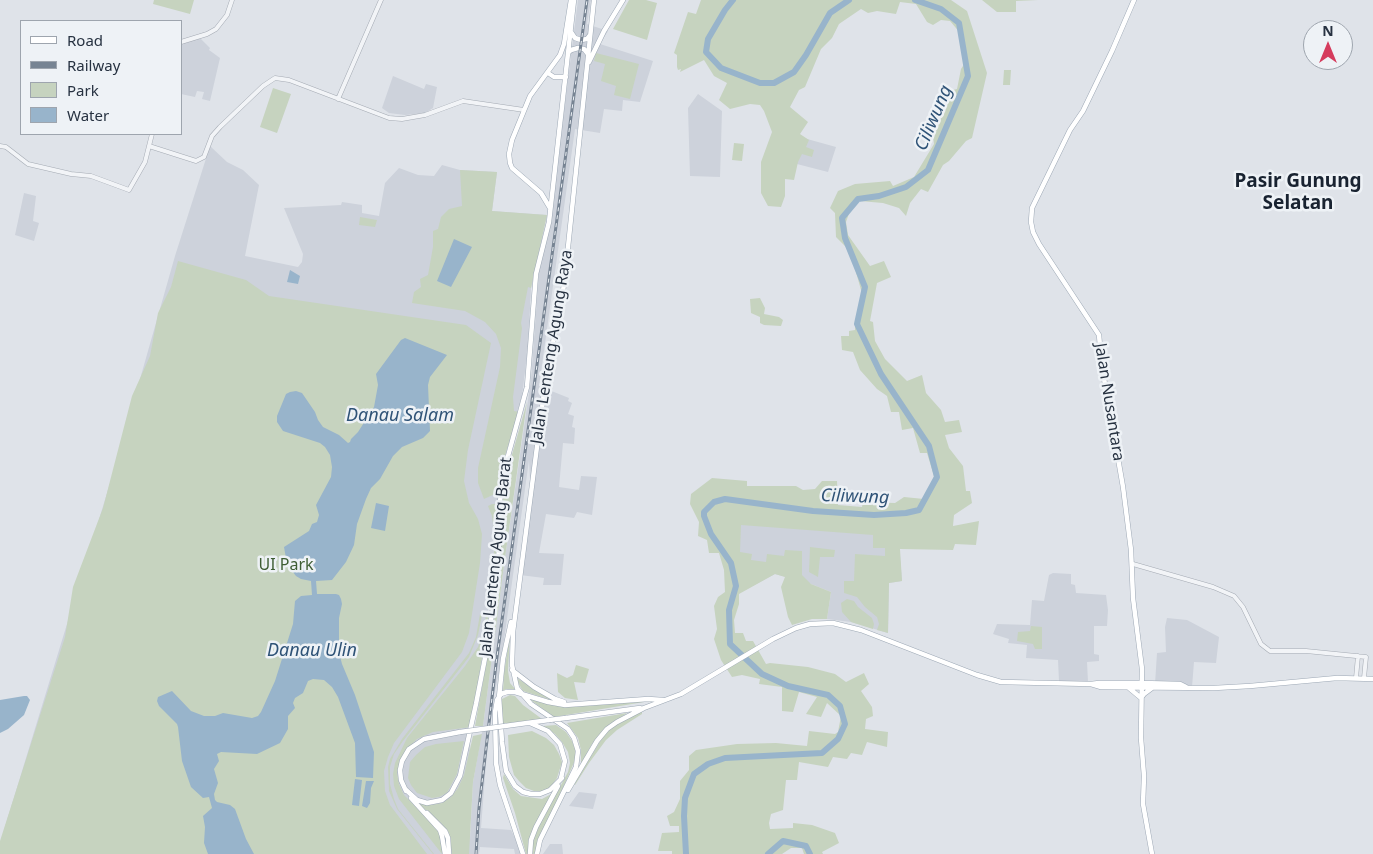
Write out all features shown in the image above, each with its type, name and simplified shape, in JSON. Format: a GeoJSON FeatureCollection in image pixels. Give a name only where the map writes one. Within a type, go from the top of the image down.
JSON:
{"type":"FeatureCollection","features":[{"type":"Feature","properties":{"kind":"main road"},"geometry":{"type":"LineString","coordinates":[[550,209],[569,52],[572,0]]}},
{"type":"Feature","properties":{"kind":"main road"},"geometry":{"type":"LineString","coordinates":[[550,209],[541,192],[514,170],[510,163],[509,154],[512,140],[530,96],[558,60],[564,44],[572,0]]}},
{"type":"Feature","properties":{"kind":"main road","name":"Jalan Lenteng Agung Raya"},"geometry":{"type":"LineString","coordinates":[[519,693],[512,670],[516,597],[545,385],[564,284],[594,0]]}},
{"type":"Feature","properties":{"kind":"main road"},"geometry":{"type":"LineString","coordinates":[[587,66],[604,31],[623,0]]}},
{"type":"Feature","properties":{"kind":"main road","name":"Jalan Nusantara"},"geometry":{"type":"LineString","coordinates":[[1134,0],[1126,22],[1083,111],[1070,130],[1032,208],[1031,217],[1036,237],[1099,335],[1102,367],[1123,487],[1132,564],[1134,606],[1141,658],[1143,804],[1152,854]]}},
{"type":"Feature","properties":{"kind":"main road"},"geometry":{"type":"LineString","coordinates":[[571,30],[575,38],[581,40],[587,39],[591,34]]}},
{"type":"Feature","properties":{"kind":"main road"},"geometry":{"type":"LineString","coordinates":[[569,52],[578,48],[584,49],[588,54]]}},
{"type":"Feature","properties":{"kind":"main road"},"geometry":{"type":"LineString","coordinates":[[548,73],[554,77],[566,77]]}},
{"type":"Feature","properties":{"kind":"main road","name":"Jalan Lenteng Agung Barat"},"geometry":{"type":"LineString","coordinates":[[405,789],[420,801],[439,801],[446,798],[454,789],[461,771],[486,658],[498,576],[500,501],[503,476],[509,446],[527,387],[536,274],[550,209]]}},
{"type":"Feature","properties":{"kind":"main road"},"geometry":{"type":"LineString","coordinates":[[516,597],[503,659],[499,697],[495,712],[496,763],[500,785],[524,854]]}},
{"type":"Feature","properties":{"kind":"main road"},"geometry":{"type":"LineString","coordinates":[[559,804],[603,734],[617,722],[644,708],[688,690],[781,635],[804,625],[820,622],[833,623],[874,634],[996,681],[1015,683],[1180,684],[1186,687]]}},
{"type":"Feature","properties":{"kind":"main road"},"geometry":{"type":"LineString","coordinates":[[512,670],[534,687],[555,699],[565,702],[591,704]]}},
{"type":"Feature","properties":{"kind":"main road"},"geometry":{"type":"LineString","coordinates":[[1091,684],[1101,687],[1142,685],[1153,688],[1180,689],[1186,687],[1233,688],[1332,678],[1373,679]]}},
{"type":"Feature","properties":{"kind":"main road"},"geometry":{"type":"LineString","coordinates":[[1127,687],[1141,698],[1148,690],[1153,688]]}},
{"type":"Feature","properties":{"kind":"main road"},"geometry":{"type":"LineString","coordinates":[[499,697],[507,692],[519,693],[560,704],[591,704],[648,699],[664,700]]}},
{"type":"Feature","properties":{"kind":"main road"},"geometry":{"type":"LineString","coordinates":[[519,693],[537,710],[566,727],[576,741],[578,754],[577,764],[540,840],[537,854]]}},
{"type":"Feature","properties":{"kind":"main road"},"geometry":{"type":"LineString","coordinates":[[499,697],[504,758],[506,771],[511,781],[522,792],[537,795],[552,789],[562,778]]}},
{"type":"Feature","properties":{"kind":"main road"},"geometry":{"type":"LineString","coordinates":[[445,854],[441,832],[405,789],[401,780],[400,767],[403,757],[417,742],[428,737],[460,732],[644,708]]}},
{"type":"Feature","properties":{"kind":"main road"},"geometry":{"type":"LineString","coordinates":[[530,723],[548,731],[560,744],[565,761],[562,778],[536,827],[530,854]]}},
{"type":"Feature","properties":{"kind":"main road"},"geometry":{"type":"LineString","coordinates":[[422,810],[430,815],[445,831],[449,854]]}},
{"type":"Feature","properties":{"kind":"street"},"geometry":{"type":"LineString","coordinates":[[182,42],[208,34],[216,29],[227,15],[232,0]]}},
{"type":"Feature","properties":{"kind":"street"},"geometry":{"type":"LineString","coordinates":[[338,99],[381,0]]}},
{"type":"Feature","properties":{"kind":"street"},"geometry":{"type":"LineString","coordinates":[[149,146],[196,160],[204,157],[212,136],[220,127],[268,81],[275,78],[289,80],[389,118],[401,119],[426,115],[463,100],[524,110]]}},
{"type":"Feature","properties":{"kind":"street"},"geometry":{"type":"LineString","coordinates":[[0,146],[6,147],[28,164],[71,174],[91,176],[129,190],[145,162],[152,135]]}},
{"type":"Feature","properties":{"kind":"street"},"geometry":{"type":"LineString","coordinates":[[1132,564],[1205,584],[1234,596],[1244,607],[1261,644],[1267,650],[1274,652],[1306,651],[1366,657],[1364,678]]}},
{"type":"Feature","properties":{"kind":"street"},"geometry":{"type":"LineString","coordinates":[[1356,678],[1358,656]]}},
{"type":"Feature","properties":{"kind":"shaded area","name":"UI Park"},"geometry":{"type":"Polygon","coordinates":[[[578,0],[591,0],[587,24],[608,31],[600,44],[653,61],[640,102],[623,100],[622,111],[604,109],[600,133],[575,129],[539,386],[569,398],[568,401],[572,403],[568,414],[574,416],[572,427],[575,428],[574,444],[563,443],[559,487],[579,490],[581,476],[597,477],[592,515],[577,512],[574,518],[546,514],[539,553],[564,554],[561,585],[543,585],[544,578],[520,575],[531,499],[529,460],[500,669],[490,712],[481,828],[511,830],[523,854],[515,854],[514,849],[480,847],[479,854],[0,854],[0,843],[115,467],[175,256],[210,146],[227,162],[243,170],[259,185],[245,256],[298,267],[302,262],[303,254],[284,208],[341,205],[342,202],[362,205],[362,213],[379,216],[385,183],[399,168],[418,175],[434,176],[442,165],[460,170],[497,172],[492,211],[547,215],[531,288],[528,347],[522,396],[502,461],[497,511],[495,567],[470,722],[470,839],[473,782],[483,726],[531,379],[539,271],[550,222],[578,0]]]}},
{"type":"Feature","properties":{"kind":"shaded area"},"geometry":{"type":"Polygon","coordinates":[[[200,38],[210,48],[209,50],[220,58],[210,101],[202,99],[204,92],[197,91],[195,97],[182,94],[182,44],[200,38]]]}},
{"type":"Feature","properties":{"kind":"shaded area"},"geometry":{"type":"Polygon","coordinates":[[[393,76],[424,89],[426,84],[437,87],[433,108],[425,113],[405,115],[389,113],[382,108],[393,76]]]}},
{"type":"Feature","properties":{"kind":"shaded area"},"geometry":{"type":"Polygon","coordinates":[[[698,94],[722,111],[720,177],[690,176],[688,108],[698,94]]]}},
{"type":"Feature","properties":{"kind":"shaded area"},"geometry":{"type":"Polygon","coordinates":[[[800,137],[836,147],[828,172],[793,163],[800,137]]]}},
{"type":"Feature","properties":{"kind":"shaded area"},"geometry":{"type":"Polygon","coordinates":[[[24,193],[36,196],[33,221],[39,223],[34,241],[15,235],[24,193]]]}},
{"type":"Feature","properties":{"kind":"shaded area"},"geometry":{"type":"Polygon","coordinates":[[[718,513],[898,530],[902,581],[889,583],[888,633],[851,622],[827,619],[831,592],[811,584],[775,574],[745,590],[718,513]]]}},
{"type":"Feature","properties":{"kind":"shaded area"},"geometry":{"type":"Polygon","coordinates":[[[1053,573],[1071,574],[1071,584],[1075,585],[1076,593],[1106,595],[1108,610],[1107,626],[1094,626],[1094,654],[1099,655],[1099,661],[1087,662],[1088,682],[1059,681],[1058,660],[1026,658],[1027,645],[1008,643],[1009,639],[993,634],[997,624],[1030,625],[1032,600],[1044,601],[1049,575],[1053,573]]]}},
{"type":"Feature","properties":{"kind":"shaded area"},"geometry":{"type":"Polygon","coordinates":[[[1167,618],[1187,620],[1219,637],[1216,663],[1194,662],[1192,687],[1155,684],[1157,653],[1166,652],[1165,627],[1167,618]]]}},
{"type":"Feature","properties":{"kind":"shaded area"},"geometry":{"type":"Polygon","coordinates":[[[579,792],[597,794],[593,809],[569,806],[579,792]]]}},
{"type":"Feature","properties":{"kind":"shaded area"},"geometry":{"type":"Polygon","coordinates":[[[550,844],[562,844],[563,854],[543,854],[550,844]]]}},
{"type":"Feature","properties":{"kind":"green space"},"geometry":{"type":"Polygon","coordinates":[[[154,0],[194,0],[190,14],[153,4],[154,0]]]}},
{"type":"Feature","properties":{"kind":"green space"},"geometry":{"type":"Polygon","coordinates":[[[629,0],[646,0],[657,3],[647,40],[613,29],[629,0]]]}},
{"type":"Feature","properties":{"kind":"green space"},"geometry":{"type":"Polygon","coordinates":[[[701,0],[951,0],[967,11],[987,73],[972,138],[966,141],[949,161],[943,165],[928,192],[921,189],[910,203],[906,216],[899,208],[883,203],[860,201],[852,205],[846,222],[848,235],[870,266],[884,261],[891,277],[877,283],[870,321],[873,322],[875,341],[885,359],[907,381],[922,375],[926,393],[941,410],[945,422],[959,420],[962,432],[945,435],[949,448],[963,466],[966,491],[970,491],[972,503],[954,515],[953,526],[979,521],[976,545],[955,544],[953,550],[900,549],[902,581],[889,583],[888,633],[877,630],[879,624],[877,617],[857,597],[844,593],[844,581],[854,581],[855,554],[885,556],[885,548],[873,548],[873,535],[741,525],[740,552],[752,554],[751,560],[766,562],[767,554],[784,556],[785,550],[802,551],[802,575],[811,584],[831,592],[827,619],[812,619],[792,625],[788,617],[781,587],[785,577],[775,574],[739,594],[739,604],[734,620],[735,633],[743,633],[746,641],[753,641],[766,664],[808,667],[835,674],[846,682],[864,673],[869,684],[861,691],[872,707],[873,716],[866,719],[865,729],[888,732],[887,747],[867,742],[862,755],[851,753],[847,759],[833,757],[828,767],[799,762],[797,780],[786,780],[783,810],[771,814],[770,829],[793,828],[793,823],[812,825],[835,833],[839,843],[822,852],[823,854],[804,854],[802,848],[791,848],[782,854],[672,854],[672,851],[658,851],[662,833],[679,832],[679,826],[670,826],[667,816],[674,812],[680,799],[680,781],[689,770],[689,756],[696,750],[737,744],[776,743],[807,746],[809,731],[835,734],[838,732],[841,716],[827,703],[821,717],[806,714],[817,697],[799,692],[793,712],[782,711],[782,687],[759,684],[760,679],[742,675],[732,677],[721,660],[714,639],[717,629],[714,606],[718,597],[725,592],[724,570],[719,553],[709,553],[707,540],[698,536],[699,522],[690,504],[691,494],[712,478],[747,481],[747,486],[796,486],[803,490],[815,489],[822,481],[837,481],[838,505],[862,507],[863,502],[895,503],[904,497],[924,499],[930,492],[934,476],[927,453],[920,453],[913,428],[902,430],[899,412],[891,412],[887,396],[877,389],[860,370],[853,352],[842,350],[841,336],[849,336],[849,331],[855,330],[855,319],[860,315],[863,297],[850,251],[836,237],[835,213],[830,208],[838,191],[855,184],[890,181],[893,186],[914,177],[934,144],[933,136],[949,101],[949,91],[957,89],[965,52],[961,34],[950,21],[941,20],[933,25],[927,22],[916,4],[900,2],[896,14],[877,11],[868,13],[861,9],[839,24],[832,38],[821,49],[805,87],[799,90],[790,107],[808,122],[800,134],[809,140],[806,147],[814,150],[812,157],[802,154],[794,180],[785,179],[785,196],[781,207],[768,206],[761,193],[761,162],[772,132],[764,111],[760,105],[750,104],[730,109],[719,100],[727,83],[714,76],[704,60],[680,72],[681,69],[678,70],[677,67],[677,55],[674,53],[688,12],[696,14],[701,0]]]}},
{"type":"Feature","properties":{"kind":"green space"},"geometry":{"type":"Polygon","coordinates":[[[982,0],[1038,0],[1016,1],[1016,12],[997,12],[982,0]]]}},
{"type":"Feature","properties":{"kind":"green space"},"geometry":{"type":"Polygon","coordinates":[[[596,53],[639,64],[630,99],[614,95],[616,86],[601,81],[605,64],[594,61],[596,53]]]}},
{"type":"Feature","properties":{"kind":"green space"},"geometry":{"type":"Polygon","coordinates":[[[1004,70],[1011,70],[1010,85],[1003,85],[1004,70]]]}},
{"type":"Feature","properties":{"kind":"green space"},"geometry":{"type":"Polygon","coordinates":[[[273,88],[291,94],[277,133],[260,127],[273,88]]]}},
{"type":"Feature","properties":{"kind":"green space"},"geometry":{"type":"Polygon","coordinates":[[[734,143],[744,144],[742,161],[732,160],[734,143]]]}},
{"type":"Feature","properties":{"kind":"green space"},"geometry":{"type":"Polygon","coordinates":[[[460,170],[497,172],[492,211],[547,215],[531,288],[528,287],[521,323],[522,328],[513,397],[514,411],[519,412],[504,459],[497,493],[484,499],[478,483],[478,468],[500,367],[501,348],[496,334],[485,322],[465,311],[412,303],[414,292],[421,287],[420,279],[428,275],[433,247],[433,231],[438,229],[441,217],[449,209],[462,206],[460,170]]]}},
{"type":"Feature","properties":{"kind":"green space"},"geometry":{"type":"Polygon","coordinates":[[[360,217],[377,220],[375,227],[359,225],[360,217]]]}},
{"type":"Feature","properties":{"kind":"green space","name":"UI Park"},"geometry":{"type":"Polygon","coordinates":[[[178,261],[246,280],[269,296],[466,325],[491,343],[468,450],[464,481],[469,503],[478,519],[482,534],[480,563],[469,633],[462,652],[394,743],[384,771],[385,791],[390,805],[427,854],[0,854],[0,841],[65,637],[73,587],[103,508],[132,396],[150,356],[158,313],[171,287],[178,261]]]}},
{"type":"Feature","properties":{"kind":"green space"},"geometry":{"type":"Polygon","coordinates":[[[760,298],[765,308],[764,314],[779,317],[783,320],[781,326],[764,325],[760,323],[760,317],[751,313],[750,299],[760,298]]]}},
{"type":"Feature","properties":{"kind":"green space"},"geometry":{"type":"Polygon","coordinates":[[[527,402],[483,726],[475,726],[501,582],[503,495],[527,402]]]}},
{"type":"Feature","properties":{"kind":"green space"},"geometry":{"type":"Polygon","coordinates":[[[498,504],[496,572],[493,587],[491,588],[495,540],[492,516],[488,506],[498,504]]]}},
{"type":"Feature","properties":{"kind":"green space"},"geometry":{"type":"Polygon","coordinates":[[[810,547],[835,550],[834,557],[820,557],[818,577],[809,572],[810,547]]]}},
{"type":"Feature","properties":{"kind":"green space"},"geometry":{"type":"Polygon","coordinates":[[[847,599],[854,601],[858,607],[872,618],[873,629],[851,622],[842,612],[841,603],[847,599]]]}},
{"type":"Feature","properties":{"kind":"green space"},"geometry":{"type":"Polygon","coordinates":[[[480,614],[482,615],[478,635],[469,657],[403,741],[394,754],[390,767],[390,784],[398,809],[433,854],[397,809],[389,791],[388,767],[390,759],[402,739],[469,653],[476,637],[480,614]]]}},
{"type":"Feature","properties":{"kind":"green space"},"geometry":{"type":"Polygon","coordinates":[[[486,614],[489,614],[471,727],[433,732],[417,739],[406,750],[400,761],[397,773],[404,795],[440,831],[443,842],[442,854],[399,799],[394,786],[393,774],[395,763],[407,738],[478,647],[484,630],[486,614]]]}},
{"type":"Feature","properties":{"kind":"green space"},"geometry":{"type":"Polygon","coordinates":[[[1031,626],[1042,627],[1042,649],[1035,649],[1033,644],[1017,641],[1018,632],[1030,631],[1031,626]]]}},
{"type":"Feature","properties":{"kind":"green space"},"geometry":{"type":"Polygon","coordinates":[[[510,634],[508,671],[510,683],[516,690],[506,689],[503,691],[504,673],[510,634]]]}},
{"type":"Feature","properties":{"kind":"green space"},"geometry":{"type":"Polygon","coordinates":[[[576,665],[589,669],[585,683],[574,682],[578,700],[565,698],[558,692],[557,673],[567,678],[573,675],[576,665]]]}},
{"type":"Feature","properties":{"kind":"green space"},"geometry":{"type":"Polygon","coordinates":[[[514,676],[540,693],[554,701],[523,691],[514,676]]]}},
{"type":"Feature","properties":{"kind":"green space"},"geometry":{"type":"Polygon","coordinates":[[[510,695],[515,696],[523,705],[542,719],[502,724],[502,699],[510,695]]]}},
{"type":"Feature","properties":{"kind":"green space"},"geometry":{"type":"Polygon","coordinates":[[[528,698],[558,706],[570,707],[650,701],[554,717],[528,698]]]}},
{"type":"Feature","properties":{"kind":"green space"},"geometry":{"type":"Polygon","coordinates":[[[642,711],[642,714],[617,730],[606,740],[575,785],[604,735],[615,725],[642,711]]]}},
{"type":"Feature","properties":{"kind":"green space"},"geometry":{"type":"Polygon","coordinates":[[[627,713],[606,728],[592,744],[581,764],[581,750],[578,738],[567,723],[627,713]]]}},
{"type":"Feature","properties":{"kind":"green space"},"geometry":{"type":"Polygon","coordinates":[[[556,725],[566,732],[572,741],[575,749],[575,760],[537,849],[532,854],[533,839],[568,772],[570,763],[568,752],[562,742],[555,734],[543,726],[556,725]]]}},
{"type":"Feature","properties":{"kind":"green space"},"geometry":{"type":"Polygon","coordinates":[[[532,731],[546,738],[554,745],[562,762],[557,778],[550,788],[542,792],[526,788],[519,781],[514,775],[509,757],[508,735],[532,731]]]}},
{"type":"Feature","properties":{"kind":"green space"},"geometry":{"type":"Polygon","coordinates":[[[482,734],[473,782],[469,854],[452,854],[449,833],[441,823],[414,800],[431,805],[442,803],[451,797],[464,775],[473,736],[482,734]]]}},
{"type":"Feature","properties":{"kind":"green space"},"geometry":{"type":"Polygon","coordinates":[[[464,741],[457,774],[447,793],[432,798],[417,793],[408,778],[410,762],[416,755],[425,747],[464,741]]]}},
{"type":"Feature","properties":{"kind":"green space"},"geometry":{"type":"Polygon","coordinates":[[[504,774],[513,789],[521,796],[542,799],[553,793],[534,828],[529,854],[526,854],[503,778],[504,774]]]}},
{"type":"Feature","properties":{"kind":"water"},"geometry":{"type":"Polygon","coordinates":[[[454,239],[472,247],[451,287],[437,281],[454,239]]]}},
{"type":"Feature","properties":{"kind":"water"},"geometry":{"type":"Polygon","coordinates":[[[290,270],[300,276],[298,284],[287,282],[290,270]]]}},
{"type":"Feature","properties":{"kind":"water"},"geometry":{"type":"Polygon","coordinates":[[[405,338],[447,355],[430,377],[428,385],[430,431],[423,438],[402,447],[393,456],[380,479],[371,488],[366,499],[357,524],[354,545],[346,562],[332,580],[316,581],[317,594],[336,594],[341,599],[339,652],[374,752],[373,778],[356,777],[355,743],[338,697],[332,687],[324,680],[313,679],[308,681],[303,693],[295,698],[293,703],[295,708],[288,716],[288,729],[280,743],[257,754],[221,752],[217,754],[219,761],[214,769],[218,783],[214,794],[215,800],[230,805],[235,809],[246,839],[254,854],[208,854],[204,843],[205,827],[203,816],[212,808],[209,797],[203,798],[191,787],[182,761],[177,724],[159,706],[158,697],[172,691],[191,711],[204,716],[215,716],[223,713],[252,718],[258,716],[261,712],[275,681],[293,624],[295,601],[301,596],[312,595],[311,581],[296,576],[287,564],[284,547],[309,531],[312,524],[317,522],[319,515],[316,505],[331,477],[332,467],[330,455],[325,447],[320,443],[283,431],[277,422],[277,416],[286,394],[296,391],[302,393],[323,427],[339,435],[348,443],[350,442],[374,407],[378,385],[376,374],[401,340],[405,338]]]}},
{"type":"Feature","properties":{"kind":"water"},"geometry":{"type":"Polygon","coordinates":[[[376,503],[389,506],[385,531],[371,528],[376,503]]]}},
{"type":"Feature","properties":{"kind":"water"},"geometry":{"type":"Polygon","coordinates":[[[27,696],[30,700],[24,715],[8,729],[0,733],[0,700],[27,696]]]}},
{"type":"Feature","properties":{"kind":"water"},"geometry":{"type":"Polygon","coordinates":[[[355,779],[362,780],[359,806],[352,805],[355,779]]]}},
{"type":"Feature","properties":{"kind":"water"},"geometry":{"type":"Polygon","coordinates":[[[366,781],[374,781],[371,788],[370,803],[367,808],[362,806],[366,781]]]}},
{"type":"Feature","properties":{"kind":"waterway","name":"Ciliwung"},"geometry":{"type":"LineString","coordinates":[[733,0],[708,39],[706,52],[721,68],[760,83],[774,83],[794,72],[830,13],[849,0]]}},
{"type":"Feature","properties":{"kind":"waterway","name":"Ciliwung"},"geometry":{"type":"LineString","coordinates":[[686,854],[685,798],[694,774],[708,764],[725,758],[822,753],[838,739],[845,724],[840,706],[828,695],[788,686],[762,674],[730,644],[729,610],[736,586],[731,563],[711,534],[704,512],[714,502],[725,499],[813,511],[874,515],[906,513],[919,510],[937,477],[929,446],[881,374],[857,324],[865,287],[845,238],[842,218],[858,199],[879,196],[906,187],[928,170],[968,76],[959,23],[941,9],[915,0]]}},
{"type":"Feature","properties":{"kind":"waterway","name":"Ciliwung"},"geometry":{"type":"LineString","coordinates":[[768,854],[783,841],[806,846],[810,854]]}},
{"type":"Feature","properties":{"kind":"railway"},"geometry":{"type":"LineString","coordinates":[[476,854],[479,808],[496,664],[587,0]]}},
{"type":"Feature","properties":{"kind":"district","name":"Pasir Gunung Selatan"},"geometry":{"type":"Point","coordinates":[1298,193]}},
{"type":"Feature","properties":{"kind":"water label","name":"Danau Salam"},"geometry":{"type":"Point","coordinates":[400,416]}},
{"type":"Feature","properties":{"kind":"water label","name":"Danau Ulin"},"geometry":{"type":"Point","coordinates":[312,651]}}]}
